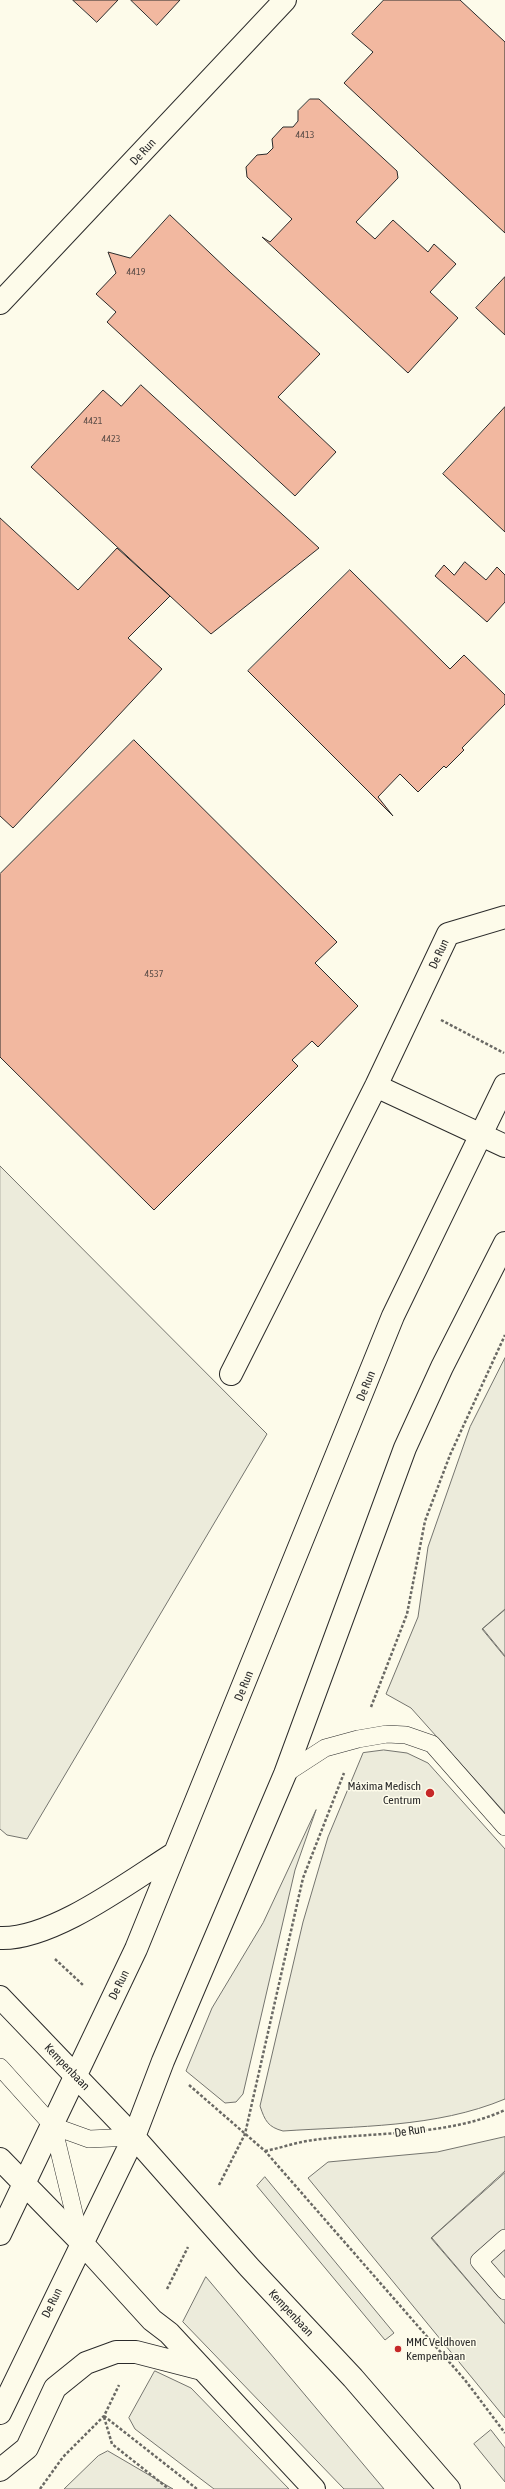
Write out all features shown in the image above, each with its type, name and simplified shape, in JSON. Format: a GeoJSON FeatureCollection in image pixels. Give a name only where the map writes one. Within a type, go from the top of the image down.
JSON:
{"type":"FeatureCollection","features":[{"type":"Feature","properties":{"kind":"main road","name":"De Run"},"geometry":{"type":"LineString","coordinates":[[0,304],[285,0]]}},
{"type":"Feature","properties":{"kind":"main road","name":"De Run"},"geometry":{"type":"LineString","coordinates":[[232,1374],[376,1086],[448,934],[505,917]]}},
{"type":"Feature","properties":{"kind":"main road","name":"De Run"},"geometry":{"type":"LineString","coordinates":[[0,2234],[54,2126],[136,1949],[393,1316],[505,1085]]}},
{"type":"Feature","properties":{"kind":"main road"},"geometry":{"type":"LineString","coordinates":[[376,1086],[505,1146]]}},
{"type":"Feature","properties":{"kind":"main road","name":"De Run"},"geometry":{"type":"LineString","coordinates":[[0,2412],[81,2242],[134,2137],[163,2062],[285,1774],[406,1448],[442,1367],[505,1243]]}},
{"type":"Feature","properties":{"kind":"main road"},"geometry":{"type":"LineString","coordinates":[[0,1938],[29,1935],[71,1917],[175,1853]]}},
{"type":"Feature","properties":{"kind":"main road","name":"Kempenbaan"},"geometry":{"type":"LineString","coordinates":[[0,1997],[134,2137],[249,2267],[352,2378],[449,2489]]}},
{"type":"Feature","properties":{"kind":"main road"},"geometry":{"type":"LineString","coordinates":[[0,2160],[81,2242],[152,2320],[169,2333],[314,2489]]}},
{"type":"Feature","properties":{"kind":"main road"},"geometry":{"type":"LineString","coordinates":[[0,2470],[27,2448],[55,2388],[86,2363],[116,2352],[136,2352],[202,2369]]}},
{"type":"Feature","properties":{"kind":"lane"},"geometry":{"type":"LineString","coordinates":[[285,1774],[325,1748],[365,1737],[386,1734],[406,1735],[432,1744],[505,1827]]}},
{"type":"Feature","properties":{"kind":"lane"},"geometry":{"type":"LineString","coordinates":[[0,2066],[54,2126],[89,2139],[134,2137]]}},
{"type":"Feature","properties":{"kind":"lane"},"geometry":{"type":"LineString","coordinates":[[54,2126],[81,2242]]}},
{"type":"Feature","properties":{"kind":"lane"},"geometry":{"type":"LineString","coordinates":[[505,2238],[479,2261],[505,2291]]}},
{"type":"Feature","properties":{"kind":"path"},"geometry":{"type":"LineString","coordinates":[[414,1005],[505,1054]]}},
{"type":"Feature","properties":{"kind":"path","name":"De Run"},"geometry":{"type":"LineString","coordinates":[[265,2151],[312,2140],[409,2132],[488,2118],[505,2110]]}},
{"type":"Feature","properties":{"kind":"path"},"geometry":{"type":"LineString","coordinates":[[245,2134],[265,2151],[465,2380],[505,2433]]}},
{"type":"Feature","properties":{"kind":"path"},"geometry":{"type":"LineString","coordinates":[[168,2489],[112,2444],[104,2416],[197,2489]]}},
{"type":"Feature","properties":{"kind":"shaded area"},"geometry":{"type":"Polygon","coordinates":[[[0,1166],[267,1434],[27,1839],[7,1835],[0,1829],[0,1166]]]}},
{"type":"Feature","properties":{"kind":"shaded area"},"geometry":{"type":"Polygon","coordinates":[[[505,1358],[505,1609],[482,1629],[505,1657],[505,1813],[411,1708],[386,1694],[418,1617],[428,1547],[470,1427],[505,1358]]]}},
{"type":"Feature","properties":{"kind":"shaded area"},"geometry":{"type":"Polygon","coordinates":[[[505,1610],[505,1656],[483,1629],[505,1610]]]}},
{"type":"Feature","properties":{"kind":"shaded area"},"geometry":{"type":"Polygon","coordinates":[[[384,1750],[407,1753],[428,1763],[505,1849],[505,2099],[452,2116],[424,2121],[283,2131],[274,2128],[268,2123],[260,2106],[303,1922],[328,1837],[363,1753],[384,1750]]]}},
{"type":"Feature","properties":{"kind":"shaded area"},"geometry":{"type":"Polygon","coordinates":[[[316,1810],[295,1870],[243,2094],[236,2102],[225,2103],[186,2071],[212,2008],[263,1923],[316,1810]]]}},
{"type":"Feature","properties":{"kind":"shaded area"},"geometry":{"type":"Polygon","coordinates":[[[505,2137],[505,2171],[431,2238],[505,2324],[505,2418],[308,2178],[328,2162],[437,2152],[505,2137]]]}},
{"type":"Feature","properties":{"kind":"shaded area"},"geometry":{"type":"Polygon","coordinates":[[[505,2173],[505,2324],[432,2238],[505,2173]]]}},
{"type":"Feature","properties":{"kind":"shaded area"},"geometry":{"type":"Polygon","coordinates":[[[265,2177],[394,2333],[385,2340],[257,2186],[265,2177]]]}},
{"type":"Feature","properties":{"kind":"shaded area"},"geometry":{"type":"Polygon","coordinates":[[[206,2277],[384,2489],[344,2489],[183,2322],[206,2277]]]}},
{"type":"Feature","properties":{"kind":"shaded area"},"geometry":{"type":"Polygon","coordinates":[[[155,2371],[191,2388],[289,2489],[214,2489],[135,2429],[129,2418],[155,2371]]]}},
{"type":"Feature","properties":{"kind":"shaded area"},"geometry":{"type":"Polygon","coordinates":[[[491,2430],[505,2448],[505,2482],[474,2444],[491,2430]]]}},
{"type":"Feature","properties":{"kind":"shaded area"},"geometry":{"type":"Polygon","coordinates":[[[108,2451],[173,2489],[64,2489],[98,2456],[108,2451]]]}},
{"type":"Feature","properties":{"kind":"building"},"geometry":{"type":"Polygon","coordinates":[[[73,0],[118,0],[97,22],[73,0]]]}},
{"type":"Feature","properties":{"kind":"building"},"geometry":{"type":"Polygon","coordinates":[[[131,0],[180,0],[157,25],[131,0]]]}},
{"type":"Feature","properties":{"kind":"building"},"geometry":{"type":"Polygon","coordinates":[[[384,0],[460,0],[505,42],[505,233],[344,83],[373,52],[352,34],[384,0]]]}},
{"type":"Feature","properties":{"kind":"building"},"geometry":{"type":"Polygon","coordinates":[[[310,99],[319,99],[397,171],[398,178],[356,222],[375,239],[393,220],[428,252],[434,244],[456,264],[430,292],[458,318],[408,373],[262,237],[270,242],[292,219],[247,177],[246,167],[257,155],[267,154],[273,148],[272,139],[283,127],[293,127],[298,121],[298,111],[310,99]]]}},
{"type":"Feature","properties":{"kind":"building"},"geometry":{"type":"Polygon","coordinates":[[[170,215],[320,354],[278,397],[336,452],[295,496],[107,322],[116,312],[96,294],[116,273],[108,252],[130,258],[170,215]]]}},
{"type":"Feature","properties":{"kind":"building"},"geometry":{"type":"Polygon","coordinates":[[[505,277],[505,335],[476,308],[505,277]]]}},
{"type":"Feature","properties":{"kind":"building"},"geometry":{"type":"Polygon","coordinates":[[[141,385],[319,548],[211,634],[31,467],[103,390],[121,406],[141,385]]]}},
{"type":"Feature","properties":{"kind":"building"},"geometry":{"type":"Polygon","coordinates":[[[505,407],[505,532],[443,474],[505,407]]]}},
{"type":"Feature","properties":{"kind":"building"},"geometry":{"type":"Polygon","coordinates":[[[0,518],[78,590],[117,548],[170,596],[128,638],[162,669],[13,828],[0,816],[0,518]]]}},
{"type":"Feature","properties":{"kind":"building"},"geometry":{"type":"Polygon","coordinates":[[[465,562],[486,580],[497,567],[505,575],[505,602],[487,622],[435,576],[444,565],[454,575],[465,562]]]}},
{"type":"Feature","properties":{"kind":"building"},"geometry":{"type":"Polygon","coordinates":[[[350,570],[450,669],[464,655],[505,695],[505,704],[462,748],[464,750],[446,768],[444,766],[418,792],[400,774],[378,797],[393,816],[248,671],[350,570]]]}},
{"type":"Feature","properties":{"kind":"building"},"geometry":{"type":"Polygon","coordinates":[[[134,740],[337,942],[315,963],[358,1006],[318,1047],[312,1041],[292,1060],[298,1066],[154,1210],[0,1057],[0,874],[134,740]]]}},
{"type":"Feature","properties":{"kind":"place","name":"Máxima Medisch Centrum"},"geometry":{"type":"Point","coordinates":[430,1793]}},
{"type":"Feature","properties":{"kind":"place","name":"MMC Veldhoven Kempenbaan"},"geometry":{"type":"Point","coordinates":[398,2349]}}]}
